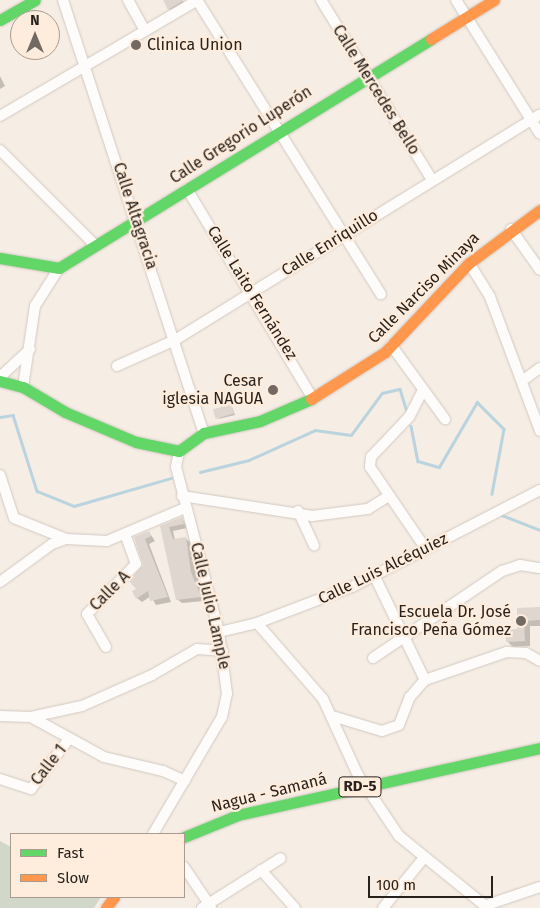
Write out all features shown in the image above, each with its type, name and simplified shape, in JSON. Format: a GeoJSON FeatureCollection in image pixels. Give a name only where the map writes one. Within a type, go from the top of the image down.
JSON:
{"type":"FeatureCollection","features":[{"type":"Feature","properties":{"kind":"street"},"geometry":{"type":"LineString","coordinates":[[0,20],[35,0]]}},
{"type":"Feature","properties":{"kind":"street","name":"Calle Altagracia"},"geometry":{"type":"LineString","coordinates":[[63,0],[204,433]]}},
{"type":"Feature","properties":{"kind":"street"},"geometry":{"type":"LineString","coordinates":[[128,0],[145,32]]}},
{"type":"Feature","properties":{"kind":"street"},"geometry":{"type":"LineString","coordinates":[[0,116],[197,0],[342,236],[381,294]]}},
{"type":"Feature","properties":{"kind":"street","name":"Calle Mercedes Bello"},"geometry":{"type":"LineString","coordinates":[[321,0],[432,180]]}},
{"type":"Feature","properties":{"kind":"street"},"geometry":{"type":"LineString","coordinates":[[456,0],[536,117],[540,134]]}},
{"type":"Feature","properties":{"kind":"street","name":"Calle Gregorio Luperón"},"geometry":{"type":"LineString","coordinates":[[60,268],[366,75],[494,0]]}},
{"type":"Feature","properties":{"kind":"street","name":"Calle Enriquillo"},"geometry":{"type":"LineString","coordinates":[[117,366],[175,340],[536,117]]}},
{"type":"Feature","properties":{"kind":"street"},"geometry":{"type":"LineString","coordinates":[[0,150],[96,246]]}},
{"type":"Feature","properties":{"kind":"street","name":"Calle Laito Fernández"},"geometry":{"type":"LineString","coordinates":[[187,189],[251,292],[313,399]]}},
{"type":"Feature","properties":{"kind":"street","name":"Calle Narciso Minaya"},"geometry":{"type":"LineString","coordinates":[[179,451],[204,433],[260,421],[313,399],[391,346],[468,263],[540,210]]}},
{"type":"Feature","properties":{"kind":"street"},"geometry":{"type":"LineString","coordinates":[[512,229],[540,270]]}},
{"type":"Feature","properties":{"kind":"street"},"geometry":{"type":"LineString","coordinates":[[0,258],[60,268],[38,296],[23,387]]}},
{"type":"Feature","properties":{"kind":"street"},"geometry":{"type":"LineString","coordinates":[[468,263],[490,297],[540,431]]}},
{"type":"Feature","properties":{"kind":"street"},"geometry":{"type":"LineString","coordinates":[[391,346],[444,419]]}},
{"type":"Feature","properties":{"kind":"street"},"geometry":{"type":"LineString","coordinates":[[30,349],[0,379],[23,387],[102,428],[136,442],[179,451]]}},
{"type":"Feature","properties":{"kind":"street"},"geometry":{"type":"LineString","coordinates":[[522,381],[540,368]]}},
{"type":"Feature","properties":{"kind":"street"},"geometry":{"type":"LineString","coordinates":[[423,390],[409,417],[371,457],[370,467],[387,498],[426,549]]}},
{"type":"Feature","properties":{"kind":"street","name":"Calle Julio Lample"},"geometry":{"type":"LineString","coordinates":[[155,833],[222,718],[227,694],[223,651],[219,632],[185,508],[176,467],[179,451]]}},
{"type":"Feature","properties":{"kind":"street"},"geometry":{"type":"LineString","coordinates":[[0,475],[4,507],[14,518],[66,540],[93,543],[125,534],[185,508]]}},
{"type":"Feature","properties":{"kind":"street","name":"Calle Luis Alcéquiez"},"geometry":{"type":"LineString","coordinates":[[219,632],[257,623],[374,575],[540,490]]}},
{"type":"Feature","properties":{"kind":"street"},"geometry":{"type":"LineString","coordinates":[[182,496],[298,511],[312,516],[341,514],[368,509],[387,498]]}},
{"type":"Feature","properties":{"kind":"street"},"geometry":{"type":"LineString","coordinates":[[298,511],[314,546]]}},
{"type":"Feature","properties":{"kind":"street","name":"Calle A"},"geometry":{"type":"LineString","coordinates":[[106,647],[87,614],[136,564],[125,534]]}},
{"type":"Feature","properties":{"kind":"street"},"geometry":{"type":"LineString","coordinates":[[0,582],[52,544],[66,540]]}},
{"type":"Feature","properties":{"kind":"street"},"geometry":{"type":"LineString","coordinates":[[372,658],[403,634],[502,571],[520,565],[540,568]]}},
{"type":"Feature","properties":{"kind":"street"},"geometry":{"type":"LineString","coordinates":[[374,575],[425,680]]}},
{"type":"Feature","properties":{"kind":"street"},"geometry":{"type":"LineString","coordinates":[[257,623],[332,716],[365,786],[399,836],[423,859],[486,907],[540,887]]}},
{"type":"Feature","properties":{"kind":"street"},"geometry":{"type":"LineString","coordinates":[[0,716],[31,717],[82,706],[152,675],[197,649],[223,651]]}},
{"type":"Feature","properties":{"kind":"street"},"geometry":{"type":"LineString","coordinates":[[332,716],[376,731],[399,725],[410,697],[425,680],[507,652],[526,654],[540,661]]}},
{"type":"Feature","properties":{"kind":"street"},"geometry":{"type":"LineString","coordinates":[[31,717],[104,757],[163,770],[185,781]]}},
{"type":"Feature","properties":{"kind":"street","name":"Calle 1"},"geometry":{"type":"LineString","coordinates":[[0,779],[31,789],[69,739]]}},
{"type":"Feature","properties":{"kind":"street","name":"Nagua - Samaná"},"geometry":{"type":"LineString","coordinates":[[185,837],[238,815],[540,748]]}},
{"type":"Feature","properties":{"kind":"street"},"geometry":{"type":"LineString","coordinates":[[185,869],[207,906],[281,858]]}},
{"type":"Feature","properties":{"kind":"street"},"geometry":{"type":"LineString","coordinates":[[383,908],[423,859]]}},
{"type":"Feature","properties":{"kind":"street"},"geometry":{"type":"LineString","coordinates":[[262,870],[295,908]]}},
{"type":"Feature","properties":{"kind":"shaded area"},"geometry":{"type":"Polygon","coordinates":[[[0,841],[10,846],[10,898],[100,898],[94,908],[0,908],[0,841]]]}},
{"type":"Feature","properties":{"kind":"building"},"geometry":{"type":"Polygon","coordinates":[[[163,0],[184,0],[168,10],[163,0]]]}},
{"type":"Feature","properties":{"kind":"building"},"geometry":{"type":"Polygon","coordinates":[[[231,404],[234,414],[216,419],[213,410],[231,404]]]}},
{"type":"Feature","properties":{"kind":"building"},"geometry":{"type":"Polygon","coordinates":[[[182,517],[184,524],[169,527],[173,539],[186,537],[191,572],[201,597],[176,600],[160,526],[182,517]]]}},
{"type":"Feature","properties":{"kind":"building"},"geometry":{"type":"Polygon","coordinates":[[[149,531],[151,536],[145,539],[168,597],[150,601],[148,591],[136,599],[132,591],[136,589],[129,581],[143,565],[134,537],[149,531]]]}},
{"type":"Feature","properties":{"kind":"building"},"geometry":{"type":"Polygon","coordinates":[[[540,607],[540,620],[524,621],[525,641],[506,642],[506,630],[517,629],[517,608],[540,607]]]}},
{"type":"Feature","properties":{"kind":"waterway"},"geometry":{"type":"LineString","coordinates":[[200,472],[249,460],[315,430],[351,435],[382,393],[400,389],[406,409]]}},
{"type":"Feature","properties":{"kind":"waterway"},"geometry":{"type":"LineString","coordinates":[[411,426],[418,461],[439,467],[477,402],[504,429],[492,494]]}},
{"type":"Feature","properties":{"kind":"waterway"},"geometry":{"type":"LineString","coordinates":[[0,417],[13,415],[37,491],[74,506],[171,478]]}},
{"type":"Feature","properties":{"kind":"waterway"},"geometry":{"type":"LineString","coordinates":[[502,515],[540,530]]}},
{"type":"Feature","properties":{"kind":"traffic: fast"},"geometry":{"type":"LineString","coordinates":[[0,20],[35,0]]}},
{"type":"Feature","properties":{"kind":"traffic: fast"},"geometry":{"type":"LineString","coordinates":[[0,258],[59,268],[431,39]]}},
{"type":"Feature","properties":{"kind":"traffic: fast"},"geometry":{"type":"LineString","coordinates":[[0,381],[23,387],[65,412],[136,442],[179,451],[204,433],[260,421],[311,399]]}},
{"type":"Feature","properties":{"kind":"traffic: fast"},"geometry":{"type":"LineString","coordinates":[[185,837],[238,815],[540,748]]}},
{"type":"Feature","properties":{"kind":"traffic: slow"},"geometry":{"type":"LineString","coordinates":[[431,39],[494,0]]}},
{"type":"Feature","properties":{"kind":"traffic: slow"},"geometry":{"type":"LineString","coordinates":[[311,399],[385,352],[469,263],[540,210]]}},
{"type":"Feature","properties":{"kind":"traffic: slow"},"geometry":{"type":"LineString","coordinates":[[106,908],[113,898]]}},
{"type":"Feature","properties":{"kind":"place","name":"Clinica Union"},"geometry":{"type":"Point","coordinates":[136,45]}},
{"type":"Feature","properties":{"kind":"place","name":"Cesar iglesia NAGUA"},"geometry":{"type":"Point","coordinates":[273,390]}},
{"type":"Feature","properties":{"kind":"place","name":"Escuela Dr. José Francisco Peña Gómez"},"geometry":{"type":"Point","coordinates":[521,621]}}]}
